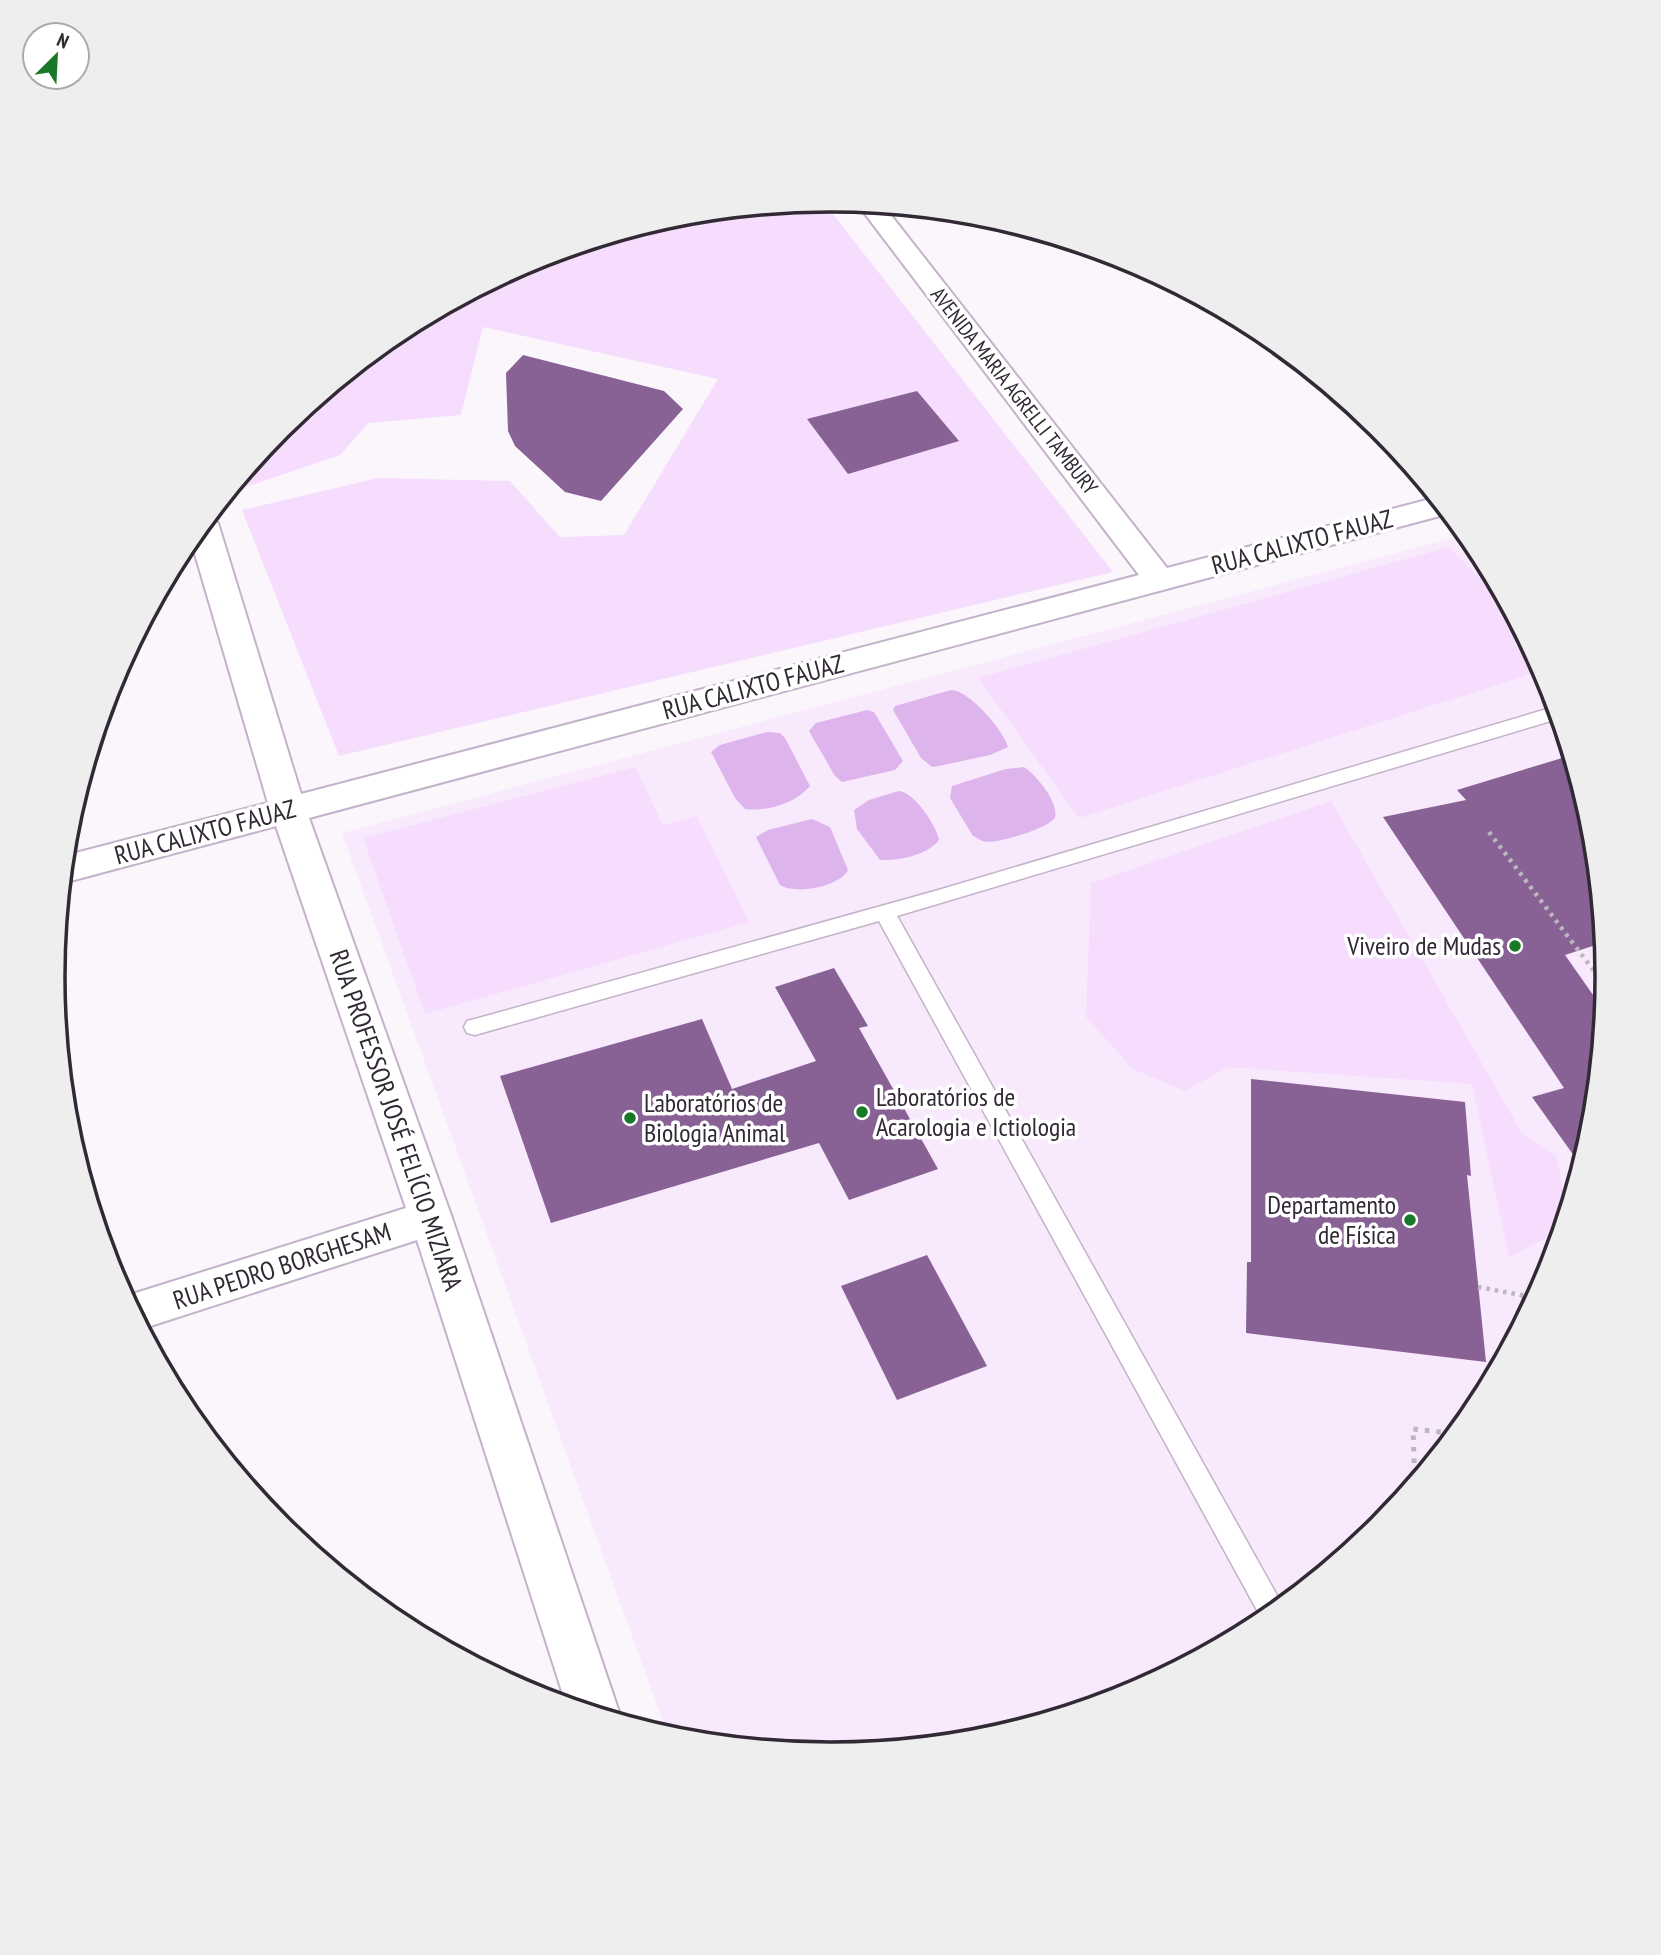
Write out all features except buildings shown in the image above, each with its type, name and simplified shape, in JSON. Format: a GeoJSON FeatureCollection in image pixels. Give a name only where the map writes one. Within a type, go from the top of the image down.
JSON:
{"type":"FeatureCollection","features":[{"type":"Feature","properties":{"kind":"street","name":"AVENIDA MARIA AGRELLI TAMBURY"},"geometry":{"type":"LineString","coordinates":[[876,213],[1159,579]]}},
{"type":"Feature","properties":{"kind":"street","name":"RUA CALIXTO FAUAZ"},"geometry":{"type":"LineString","coordinates":[[73,867],[1435,507]]}},
{"type":"Feature","properties":{"kind":"street","name":"RUA PROFESSOR JOSÉ FELÍCIO MIZIARA"},"geometry":{"type":"LineString","coordinates":[[206,535],[288,810],[431,1218],[592,1705]]}},
{"type":"Feature","properties":{"kind":"street","name":"RUA PEDRO BORGHESAM"},"geometry":{"type":"LineString","coordinates":[[141,1310],[431,1218]]}},
{"type":"Feature","properties":{"kind":"lane"},"geometry":{"type":"LineString","coordinates":[[475,1027],[885,912],[1550,715]]}},
{"type":"Feature","properties":{"kind":"lane"},"geometry":{"type":"LineString","coordinates":[[885,912],[1269,1605]]}},
{"type":"Feature","properties":{"kind":"path"},"geometry":{"type":"LineString","coordinates":[[1489,832],[1594,971]]}},
{"type":"Feature","properties":{"kind":"path"},"geometry":{"type":"LineString","coordinates":[[1478,1287],[1524,1296],[1524,1301]]}},
{"type":"Feature","properties":{"kind":"path"},"geometry":{"type":"LineString","coordinates":[[1415,1472],[1413,1429],[1446,1433]]}},
{"type":"Feature","properties":{"kind":"shaded area"},"geometry":{"type":"Polygon","coordinates":[[[831,212],[1113,572],[339,756],[242,510],[378,478],[510,481],[560,537],[624,535],[718,379],[483,327],[461,415],[368,423],[340,455],[243,488],[289,436],[364,370],[448,314],[492,291],[584,252],[681,226],[780,213],[831,212]]]}},
{"type":"Feature","properties":{"kind":"shaded area"},"geometry":{"type":"Polygon","coordinates":[[[1456,537],[1494,595],[1538,684],[1570,779],[1590,878],[1595,927],[1595,1028],[1582,1127],[1556,1224],[1538,1271],[1494,1360],[1438,1444],[1372,1519],[1335,1553],[1297,1585],[1213,1641],[1124,1685],[1077,1703],[980,1729],[930,1737],[881,1742],[780,1742],[731,1737],[664,1725],[342,833],[1456,537]]]}},
{"type":"Feature","properties":{"kind":"shaded area"},"geometry":{"type":"Polygon","coordinates":[[[1449,547],[1489,587],[1533,673],[1079,818],[978,678],[1449,547]]]}},
{"type":"Feature","properties":{"kind":"shaded area"},"geometry":{"type":"Polygon","coordinates":[[[951,690],[967,697],[984,712],[1000,731],[1008,747],[990,755],[932,767],[921,758],[893,710],[895,706],[951,690]]]}},
{"type":"Feature","properties":{"kind":"shaded area"},"geometry":{"type":"Polygon","coordinates":[[[867,710],[874,712],[903,761],[895,770],[842,782],[835,776],[809,731],[816,723],[867,710]]]}},
{"type":"Feature","properties":{"kind":"shaded area"},"geometry":{"type":"Polygon","coordinates":[[[767,732],[780,733],[785,738],[810,786],[789,802],[762,809],[745,809],[735,798],[711,752],[720,745],[767,732]]]}},
{"type":"Feature","properties":{"kind":"shaded area"},"geometry":{"type":"Polygon","coordinates":[[[635,767],[663,825],[697,816],[749,922],[425,1014],[363,838],[635,767]]]}},
{"type":"Feature","properties":{"kind":"shaded area"},"geometry":{"type":"Polygon","coordinates":[[[1024,767],[1050,796],[1055,817],[1045,826],[1004,840],[987,842],[973,836],[950,798],[952,786],[1006,769],[1024,767]]]}},
{"type":"Feature","properties":{"kind":"shaded area"},"geometry":{"type":"Polygon","coordinates":[[[899,791],[912,797],[924,811],[939,840],[928,850],[912,856],[880,860],[857,829],[854,810],[869,800],[899,791]]]}},
{"type":"Feature","properties":{"kind":"shaded area"},"geometry":{"type":"Polygon","coordinates":[[[1331,801],[1522,1133],[1557,1157],[1564,1197],[1552,1235],[1509,1257],[1472,1084],[1228,1067],[1185,1091],[1133,1069],[1086,1017],[1091,883],[1331,801]]]}},
{"type":"Feature","properties":{"kind":"shaded area"},"geometry":{"type":"Polygon","coordinates":[[[812,819],[830,827],[848,870],[836,881],[817,888],[787,888],[780,885],[756,837],[768,830],[812,819]]]}},
{"type":"Feature","properties":{"kind":"place","name":"Viveiro de Mudas"},"geometry":{"type":"Point","coordinates":[1515,946]}},
{"type":"Feature","properties":{"kind":"place","name":"Laboratórios de Acarologia e Ictiologia"},"geometry":{"type":"Point","coordinates":[862,1112]}},
{"type":"Feature","properties":{"kind":"place","name":"Laboratórios de Biologia Animal"},"geometry":{"type":"Point","coordinates":[630,1118]}},
{"type":"Feature","properties":{"kind":"place","name":"Departamento de Física"},"geometry":{"type":"Point","coordinates":[1410,1220]}}]}
